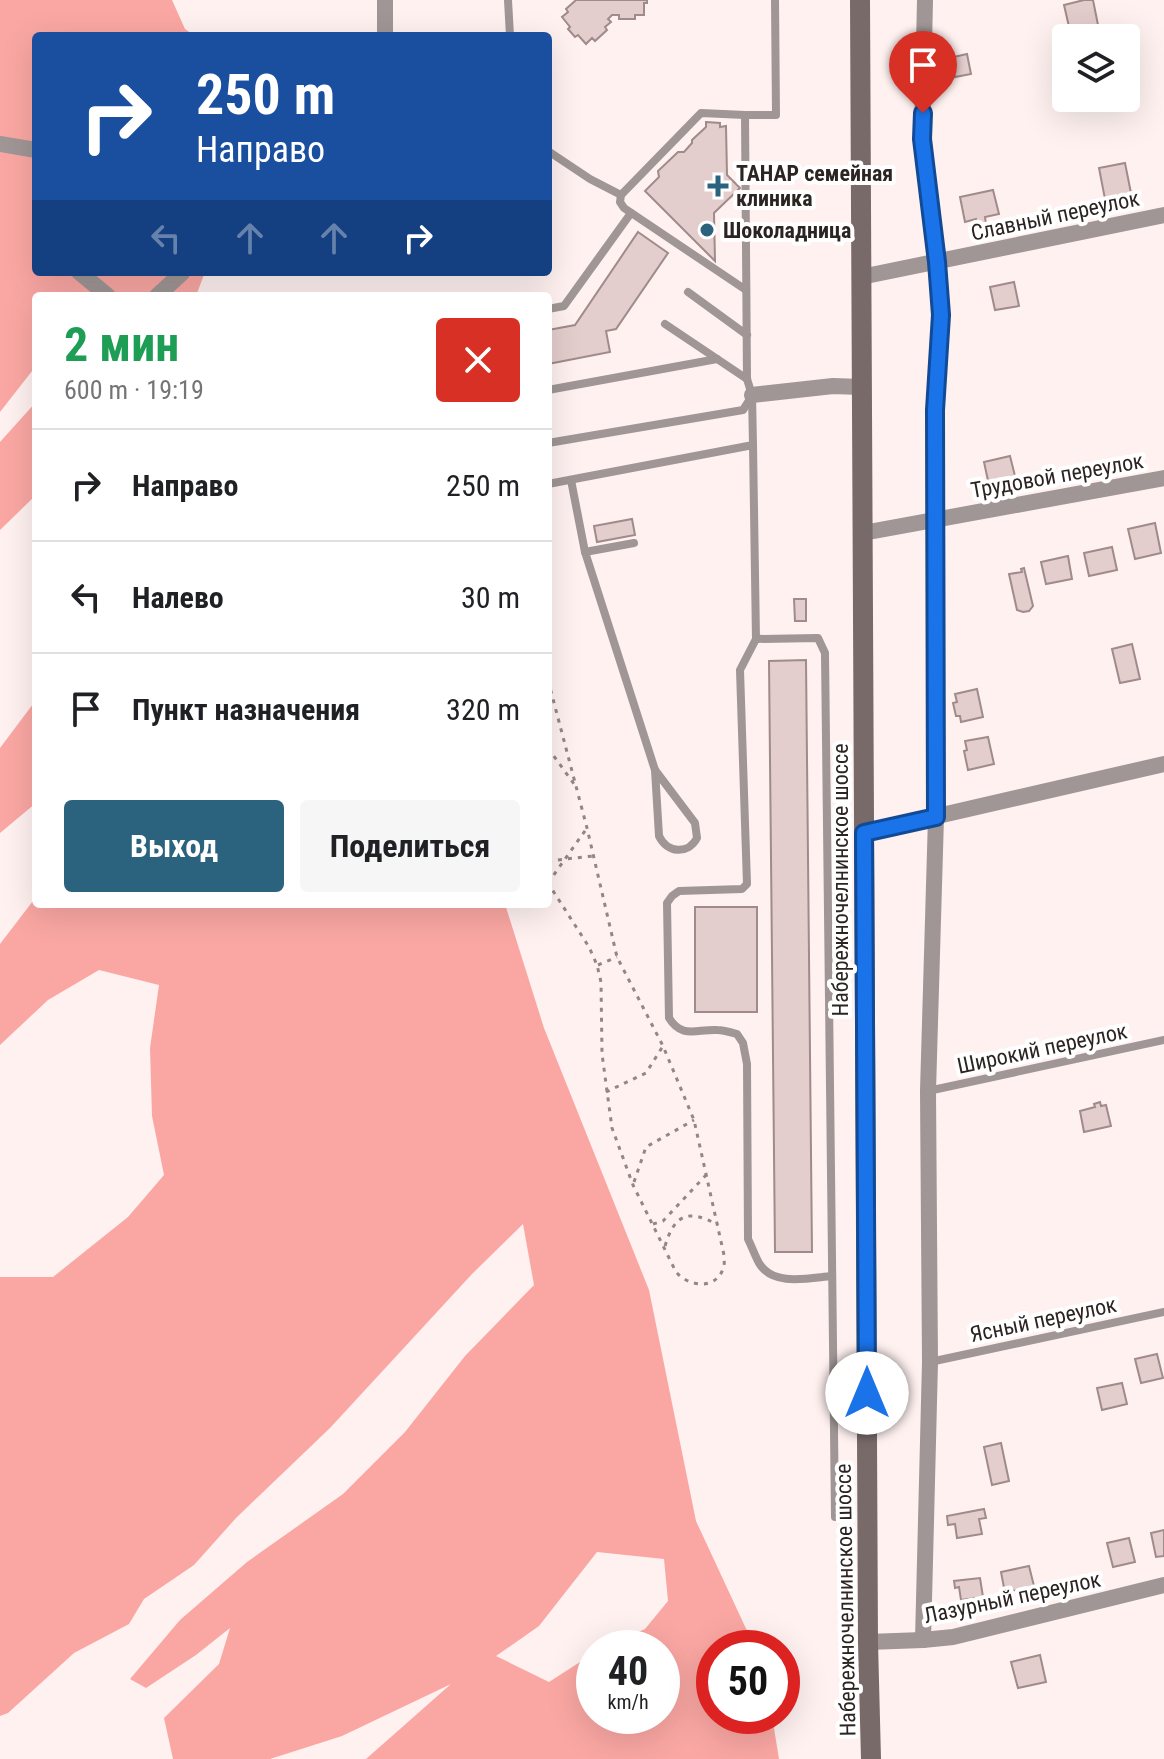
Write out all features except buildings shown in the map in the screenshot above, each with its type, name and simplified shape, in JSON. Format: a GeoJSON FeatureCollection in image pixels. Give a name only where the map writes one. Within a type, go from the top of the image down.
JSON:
{"type":"FeatureCollection","features":[{"type":"Feature","properties":{"kind":"main road","name":"Набережночелнинское шоссе"},"geometry":{"type":"LineString","coordinates":[[862,0],[861,387],[871,1759]]}},
{"type":"Feature","properties":{"kind":"street"},"geometry":{"type":"LineString","coordinates":[[385,0],[385,32]]}},
{"type":"Feature","properties":{"kind":"street"},"geometry":{"type":"LineString","coordinates":[[923,1640],[930,1362],[928,1091],[936,817],[935,410],[941,315],[922,139],[925,0]]}},
{"type":"Feature","properties":{"kind":"street"},"geometry":{"type":"LineString","coordinates":[[0,144],[32,149]]}},
{"type":"Feature","properties":{"kind":"street","name":"Славный переулок"},"geometry":{"type":"LineString","coordinates":[[861,277],[1164,215]]}},
{"type":"Feature","properties":{"kind":"street"},"geometry":{"type":"LineString","coordinates":[[84,276],[103,292]]}},
{"type":"Feature","properties":{"kind":"street"},"geometry":{"type":"LineString","coordinates":[[161,292],[179,276]]}},
{"type":"Feature","properties":{"kind":"street"},"geometry":{"type":"LineString","coordinates":[[750,387],[861,387]]}},
{"type":"Feature","properties":{"kind":"street","name":"Трудовой переулок"},"geometry":{"type":"LineString","coordinates":[[863,533],[1164,478]]}},
{"type":"Feature","properties":{"kind":"street"},"geometry":{"type":"LineString","coordinates":[[864,833],[1164,764]]}},
{"type":"Feature","properties":{"kind":"street","name":"Лазурный переулок"},"geometry":{"type":"LineString","coordinates":[[868,1642],[953,1637],[1164,1585]]}},
{"type":"Feature","properties":{"kind":"lane"},"geometry":{"type":"LineString","coordinates":[[508,0],[510,32]]}},
{"type":"Feature","properties":{"kind":"lane"},"geometry":{"type":"LineString","coordinates":[[746,290],[631,213],[620,202],[621,195],[701,113],[776,115],[775,0]]}},
{"type":"Feature","properties":{"kind":"lane"},"geometry":{"type":"LineString","coordinates":[[745,115],[746,290],[753,445],[756,639],[740,670],[747,884],[742,889],[679,891],[667,903],[669,1018],[675,1027],[684,1031],[720,1030],[737,1034],[743,1043],[747,1064],[748,1239],[760,1265],[769,1274],[784,1279],[832,1276]]}},
{"type":"Feature","properties":{"kind":"lane"},"geometry":{"type":"LineString","coordinates":[[552,154],[621,195]]}},
{"type":"Feature","properties":{"kind":"lane"},"geometry":{"type":"LineString","coordinates":[[552,308],[564,306],[631,213]]}},
{"type":"Feature","properties":{"kind":"lane"},"geometry":{"type":"LineString","coordinates":[[688,292],[747,335]]}},
{"type":"Feature","properties":{"kind":"lane"},"geometry":{"type":"LineString","coordinates":[[665,324],[717,359],[750,387]]}},
{"type":"Feature","properties":{"kind":"lane"},"geometry":{"type":"LineString","coordinates":[[552,389],[717,359]]}},
{"type":"Feature","properties":{"kind":"lane"},"geometry":{"type":"LineString","coordinates":[[552,442],[743,410],[750,387]]}},
{"type":"Feature","properties":{"kind":"lane"},"geometry":{"type":"LineString","coordinates":[[552,483],[753,445]]}},
{"type":"Feature","properties":{"kind":"lane"},"geometry":{"type":"LineString","coordinates":[[571,480],[585,552],[655,770],[659,836],[668,846],[682,850],[689,848],[697,838],[695,823],[655,770]]}},
{"type":"Feature","properties":{"kind":"lane"},"geometry":{"type":"LineString","coordinates":[[585,552],[634,543]]}},
{"type":"Feature","properties":{"kind":"lane"},"geometry":{"type":"LineString","coordinates":[[756,639],[818,638],[825,653],[835,1517]]}},
{"type":"Feature","properties":{"kind":"lane","name":"Широкий переулок"},"geometry":{"type":"LineString","coordinates":[[928,1091],[1164,1040]]}},
{"type":"Feature","properties":{"kind":"lane","name":"Ясный переулок"},"geometry":{"type":"LineString","coordinates":[[930,1362],[1164,1312]]}},
{"type":"Feature","properties":{"kind":"path"},"geometry":{"type":"LineString","coordinates":[[552,702],[587,828],[617,957],[663,1046],[694,1120],[724,1255],[723,1270],[715,1280],[705,1284],[682,1280],[633,1185],[612,1128],[606,1092],[601,982],[597,965],[552,889]]}},
{"type":"Feature","properties":{"kind":"path"},"geometry":{"type":"LineString","coordinates":[[552,754],[576,787]]}},
{"type":"Feature","properties":{"kind":"path"},"geometry":{"type":"LineString","coordinates":[[552,877],[587,828]]}},
{"type":"Feature","properties":{"kind":"path"},"geometry":{"type":"LineString","coordinates":[[552,861],[593,856]]}},
{"type":"Feature","properties":{"kind":"path"},"geometry":{"type":"LineString","coordinates":[[597,965],[617,957]]}},
{"type":"Feature","properties":{"kind":"path"},"geometry":{"type":"LineString","coordinates":[[606,1092],[646,1073],[663,1046]]}},
{"type":"Feature","properties":{"kind":"path"},"geometry":{"type":"LineString","coordinates":[[633,1185],[646,1147],[694,1120]]}},
{"type":"Feature","properties":{"kind":"path"},"geometry":{"type":"LineString","coordinates":[[653,1224],[663,1221],[707,1174]]}},
{"type":"Feature","properties":{"kind":"path"},"geometry":{"type":"LineString","coordinates":[[665,1249],[673,1228],[687,1216],[704,1217],[718,1225]]}},
{"type":"Feature","properties":{"kind":"shaded area"},"geometry":{"type":"Polygon","coordinates":[[[0,0],[172,0],[189,32],[32,32],[32,276],[204,276],[198,292],[32,292],[32,371],[0,412],[0,0]]]}},
{"type":"Feature","properties":{"kind":"shaded area"},"geometry":{"type":"Polygon","coordinates":[[[32,406],[32,499],[0,530],[0,442],[32,406]]]}},
{"type":"Feature","properties":{"kind":"shaded area"},"geometry":{"type":"Polygon","coordinates":[[[32,705],[32,806],[0,833],[0,748],[32,705]]]}},
{"type":"Feature","properties":{"kind":"shaded area"},"geometry":{"type":"Polygon","coordinates":[[[32,902],[32,908],[506,908],[544,1028],[649,1290],[696,1521],[747,1630],[696,1630],[696,1734],[775,1734],[779,1759],[366,1759],[451,1684],[342,1736],[270,1759],[173,1759],[164,1718],[219,1664],[230,1628],[146,1688],[130,1679],[180,1620],[247,1562],[343,1494],[405,1432],[465,1356],[534,1285],[523,1224],[472,1274],[330,1428],[236,1518],[194,1565],[144,1599],[129,1624],[74,1653],[8,1713],[0,1716],[0,1277],[53,1277],[128,1217],[164,1175],[152,1116],[150,1048],[159,985],[99,970],[48,1000],[0,1045],[0,944],[32,902]]]}},
{"type":"Feature","properties":{"kind":"place","name":"ТАНАР семейная клиника"},"geometry":{"type":"Point","coordinates":[718,186]}},
{"type":"Feature","properties":{"kind":"place","name":"Шоколадница"},"geometry":{"type":"Point","coordinates":[707,230]}},
{"type":"Feature","properties":{"kind":"route"},"geometry":{"type":"LineString","coordinates":[[867,1393],[864,833],[936,817],[935,410],[941,315],[922,139],[923,113]]}}]}
